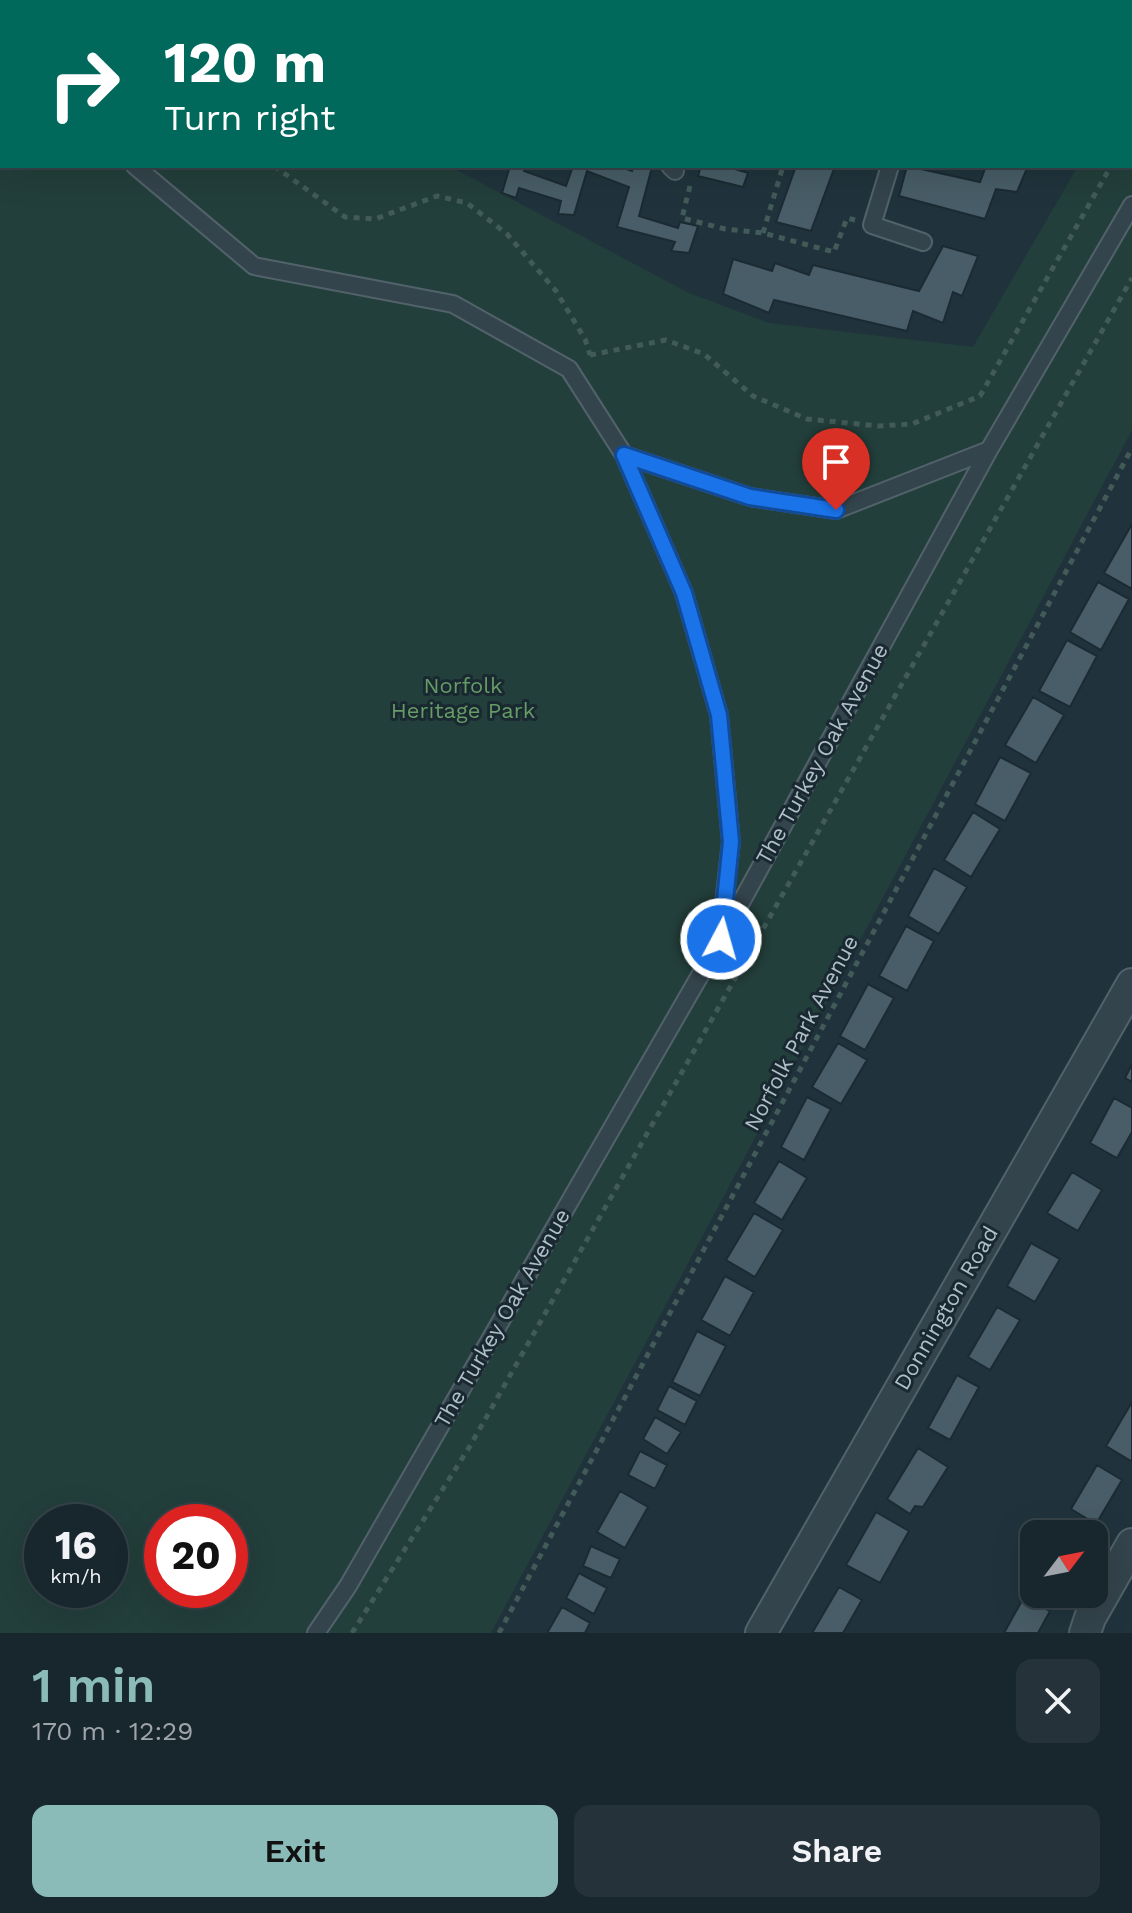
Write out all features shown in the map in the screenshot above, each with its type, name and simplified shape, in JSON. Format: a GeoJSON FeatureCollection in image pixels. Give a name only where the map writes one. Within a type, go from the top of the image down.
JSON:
{"type":"FeatureCollection","features":[{"type":"Feature","properties":{"kind":"street","name":"Donnington Road"},"geometry":{"type":"LineString","coordinates":[[761,1633],[1132,984]]}},
{"type":"Feature","properties":{"kind":"street"},"geometry":{"type":"LineString","coordinates":[[1085,1633],[1090,1618],[1132,1544]]}},
{"type":"Feature","properties":{"kind":"lane"},"geometry":{"type":"LineString","coordinates":[[137,168],[254,266],[453,304],[569,369],[624,455],[684,593],[719,715],[731,842],[721,939]]}},
{"type":"Feature","properties":{"kind":"lane"},"geometry":{"type":"LineString","coordinates":[[889,168],[872,225],[923,242]]}},
{"type":"Feature","properties":{"kind":"lane","name":"The Turkey Oak Avenue"},"geometry":{"type":"LineString","coordinates":[[316,1633],[348,1586],[721,939],[989,450],[1132,205]]}},
{"type":"Feature","properties":{"kind":"lane"},"geometry":{"type":"LineString","coordinates":[[624,455],[750,497],[836,510],[989,450]]}},
{"type":"Feature","properties":{"kind":"path"},"geometry":{"type":"LineString","coordinates":[[277,168],[345,217],[375,219],[437,196],[467,203],[507,234],[556,291],[585,339],[595,370]]}},
{"type":"Feature","properties":{"kind":"path"},"geometry":{"type":"LineString","coordinates":[[763,233],[782,168]]}},
{"type":"Feature","properties":{"kind":"path"},"geometry":{"type":"LineString","coordinates":[[590,355],[666,340],[704,354],[753,396],[807,419],[878,426],[912,424],[980,396],[1110,168]]}},
{"type":"Feature","properties":{"kind":"path"},"geometry":{"type":"LineString","coordinates":[[693,175],[682,218],[725,229],[763,233],[834,252],[847,218],[872,225]]}},
{"type":"Feature","properties":{"kind":"path"},"geometry":{"type":"LineString","coordinates":[[352,1633],[470,1446],[1132,278]]}},
{"type":"Feature","properties":{"kind":"path","name":"Norfolk Park Avenue"},"geometry":{"type":"LineString","coordinates":[[499,1633],[1132,448]]}},
{"type":"Feature","properties":{"kind":"green space","name":"Norfolk Heritage Park"},"geometry":{"type":"Polygon","coordinates":[[[0,168],[453,168],[689,293],[769,323],[973,347],[1077,168],[1132,168],[1132,430],[491,1633],[0,1633],[0,168]]]}},
{"type":"Feature","properties":{"kind":"building"},"geometry":{"type":"Polygon","coordinates":[[[509,168],[526,168],[524,171],[566,186],[572,168],[624,168],[632,171],[633,168],[652,168],[639,216],[678,228],[680,222],[698,226],[689,253],[671,251],[675,242],[617,227],[629,187],[587,171],[574,215],[558,214],[561,201],[519,188],[516,198],[502,193],[509,168]]]}},
{"type":"Feature","properties":{"kind":"building"},"geometry":{"type":"Polygon","coordinates":[[[700,168],[732,168],[748,173],[743,187],[698,176],[700,168]]]}},
{"type":"Feature","properties":{"kind":"building"},"geometry":{"type":"Polygon","coordinates":[[[795,168],[834,168],[811,231],[776,222],[795,168]]]}},
{"type":"Feature","properties":{"kind":"building"},"geometry":{"type":"Polygon","coordinates":[[[906,168],[980,182],[985,168],[1027,168],[1017,192],[996,189],[985,219],[899,196],[906,168]]]}},
{"type":"Feature","properties":{"kind":"building"},"geometry":{"type":"Polygon","coordinates":[[[943,246],[978,256],[962,296],[953,292],[943,323],[913,311],[907,331],[774,300],[769,313],[723,294],[733,259],[772,271],[775,263],[809,275],[813,265],[919,291],[943,246]]]}},
{"type":"Feature","properties":{"kind":"building"},"geometry":{"type":"Polygon","coordinates":[[[1132,524],[1132,589],[1104,573],[1132,524]]]}},
{"type":"Feature","properties":{"kind":"building"},"geometry":{"type":"Polygon","coordinates":[[[1098,582],[1129,599],[1101,650],[1070,632],[1098,582]]]}},
{"type":"Feature","properties":{"kind":"building"},"geometry":{"type":"Polygon","coordinates":[[[1067,640],[1097,656],[1070,707],[1039,691],[1067,640]]]}},
{"type":"Feature","properties":{"kind":"building"},"geometry":{"type":"Polygon","coordinates":[[[1033,697],[1064,715],[1036,763],[1005,745],[1033,697]]]}},
{"type":"Feature","properties":{"kind":"building"},"geometry":{"type":"Polygon","coordinates":[[[1000,757],[1031,773],[1005,821],[975,804],[1000,757]]]}},
{"type":"Feature","properties":{"kind":"building"},"geometry":{"type":"Polygon","coordinates":[[[973,812],[1000,829],[971,877],[944,860],[973,812]]]}},
{"type":"Feature","properties":{"kind":"building"},"geometry":{"type":"Polygon","coordinates":[[[934,868],[967,887],[939,934],[908,916],[934,868]]]}},
{"type":"Feature","properties":{"kind":"building"},"geometry":{"type":"Polygon","coordinates":[[[906,926],[934,941],[907,991],[879,976],[906,926]]]}},
{"type":"Feature","properties":{"kind":"building"},"geometry":{"type":"Polygon","coordinates":[[[868,984],[894,998],[865,1050],[840,1036],[868,984]]]}},
{"type":"Feature","properties":{"kind":"building"},"geometry":{"type":"Polygon","coordinates":[[[838,1043],[867,1060],[841,1104],[812,1087],[838,1043]]]}},
{"type":"Feature","properties":{"kind":"building"},"geometry":{"type":"Polygon","coordinates":[[[1132,1064],[1132,1082],[1125,1078],[1132,1064]]]}},
{"type":"Feature","properties":{"kind":"building"},"geometry":{"type":"Polygon","coordinates":[[[807,1097],[831,1109],[804,1160],[781,1147],[807,1097]]]}},
{"type":"Feature","properties":{"kind":"building"},"geometry":{"type":"Polygon","coordinates":[[[1114,1098],[1132,1108],[1132,1132],[1117,1158],[1090,1143],[1114,1098]]]}},
{"type":"Feature","properties":{"kind":"building"},"geometry":{"type":"Polygon","coordinates":[[[779,1161],[807,1178],[782,1220],[754,1203],[779,1161]]]}},
{"type":"Feature","properties":{"kind":"building"},"geometry":{"type":"Polygon","coordinates":[[[1072,1172],[1102,1190],[1078,1231],[1047,1213],[1072,1172]]]}},
{"type":"Feature","properties":{"kind":"building"},"geometry":{"type":"Polygon","coordinates":[[[754,1213],[783,1230],[755,1277],[726,1260],[754,1213]]]}},
{"type":"Feature","properties":{"kind":"building"},"geometry":{"type":"Polygon","coordinates":[[[1031,1243],[1060,1259],[1035,1302],[1007,1286],[1031,1243]]]}},
{"type":"Feature","properties":{"kind":"building"},"geometry":{"type":"Polygon","coordinates":[[[725,1276],[754,1292],[730,1336],[701,1320],[725,1276]]]}},
{"type":"Feature","properties":{"kind":"building"},"geometry":{"type":"Polygon","coordinates":[[[997,1307],[1020,1320],[990,1370],[968,1357],[997,1307]]]}},
{"type":"Feature","properties":{"kind":"building"},"geometry":{"type":"Polygon","coordinates":[[[697,1331],[726,1346],[700,1396],[672,1382],[697,1331]]]}},
{"type":"Feature","properties":{"kind":"building"},"geometry":{"type":"Polygon","coordinates":[[[957,1375],[979,1387],[950,1440],[928,1428],[957,1375]]]}},
{"type":"Feature","properties":{"kind":"building"},"geometry":{"type":"Polygon","coordinates":[[[669,1386],[697,1401],[685,1425],[657,1410],[669,1386]]]}},
{"type":"Feature","properties":{"kind":"building"},"geometry":{"type":"Polygon","coordinates":[[[1132,1402],[1132,1460],[1131,1461],[1106,1446],[1132,1402]]]}},
{"type":"Feature","properties":{"kind":"building"},"geometry":{"type":"Polygon","coordinates":[[[655,1417],[681,1432],[667,1454],[643,1439],[655,1417]]]}},
{"type":"Feature","properties":{"kind":"building"},"geometry":{"type":"Polygon","coordinates":[[[918,1448],[948,1467],[923,1507],[915,1506],[910,1514],[887,1499],[918,1448]]]}},
{"type":"Feature","properties":{"kind":"building"},"geometry":{"type":"Polygon","coordinates":[[[640,1451],[667,1465],[655,1489],[628,1475],[640,1451]]]}},
{"type":"Feature","properties":{"kind":"building"},"geometry":{"type":"Polygon","coordinates":[[[1097,1465],[1122,1480],[1098,1520],[1089,1520],[1071,1509],[1097,1465]]]}},
{"type":"Feature","properties":{"kind":"building"},"geometry":{"type":"Polygon","coordinates":[[[620,1491],[648,1507],[625,1548],[597,1532],[620,1491]]]}},
{"type":"Feature","properties":{"kind":"building"},"geometry":{"type":"Polygon","coordinates":[[[876,1512],[909,1531],[880,1583],[846,1565],[876,1512]]]}},
{"type":"Feature","properties":{"kind":"building"},"geometry":{"type":"Polygon","coordinates":[[[591,1546],[620,1559],[611,1578],[583,1566],[591,1546]]]}},
{"type":"Feature","properties":{"kind":"building"},"geometry":{"type":"Polygon","coordinates":[[[579,1573],[607,1588],[594,1614],[566,1598],[579,1573]]]}},
{"type":"Feature","properties":{"kind":"building"},"geometry":{"type":"Polygon","coordinates":[[[839,1587],[862,1600],[843,1633],[812,1633],[839,1587]]]}},
{"type":"Feature","properties":{"kind":"building"},"geometry":{"type":"Polygon","coordinates":[[[1020,1604],[1020,1608],[1044,1608],[1050,1611],[1038,1633],[1004,1633],[1020,1604]]]}},
{"type":"Feature","properties":{"kind":"building"},"geometry":{"type":"Polygon","coordinates":[[[562,1607],[590,1623],[585,1633],[547,1633],[562,1607]]]}},
{"type":"Feature","properties":{"kind":"route"},"geometry":{"type":"LineString","coordinates":[[721,939],[731,842],[719,715],[684,593],[624,455],[750,497],[836,510]]}}]}
